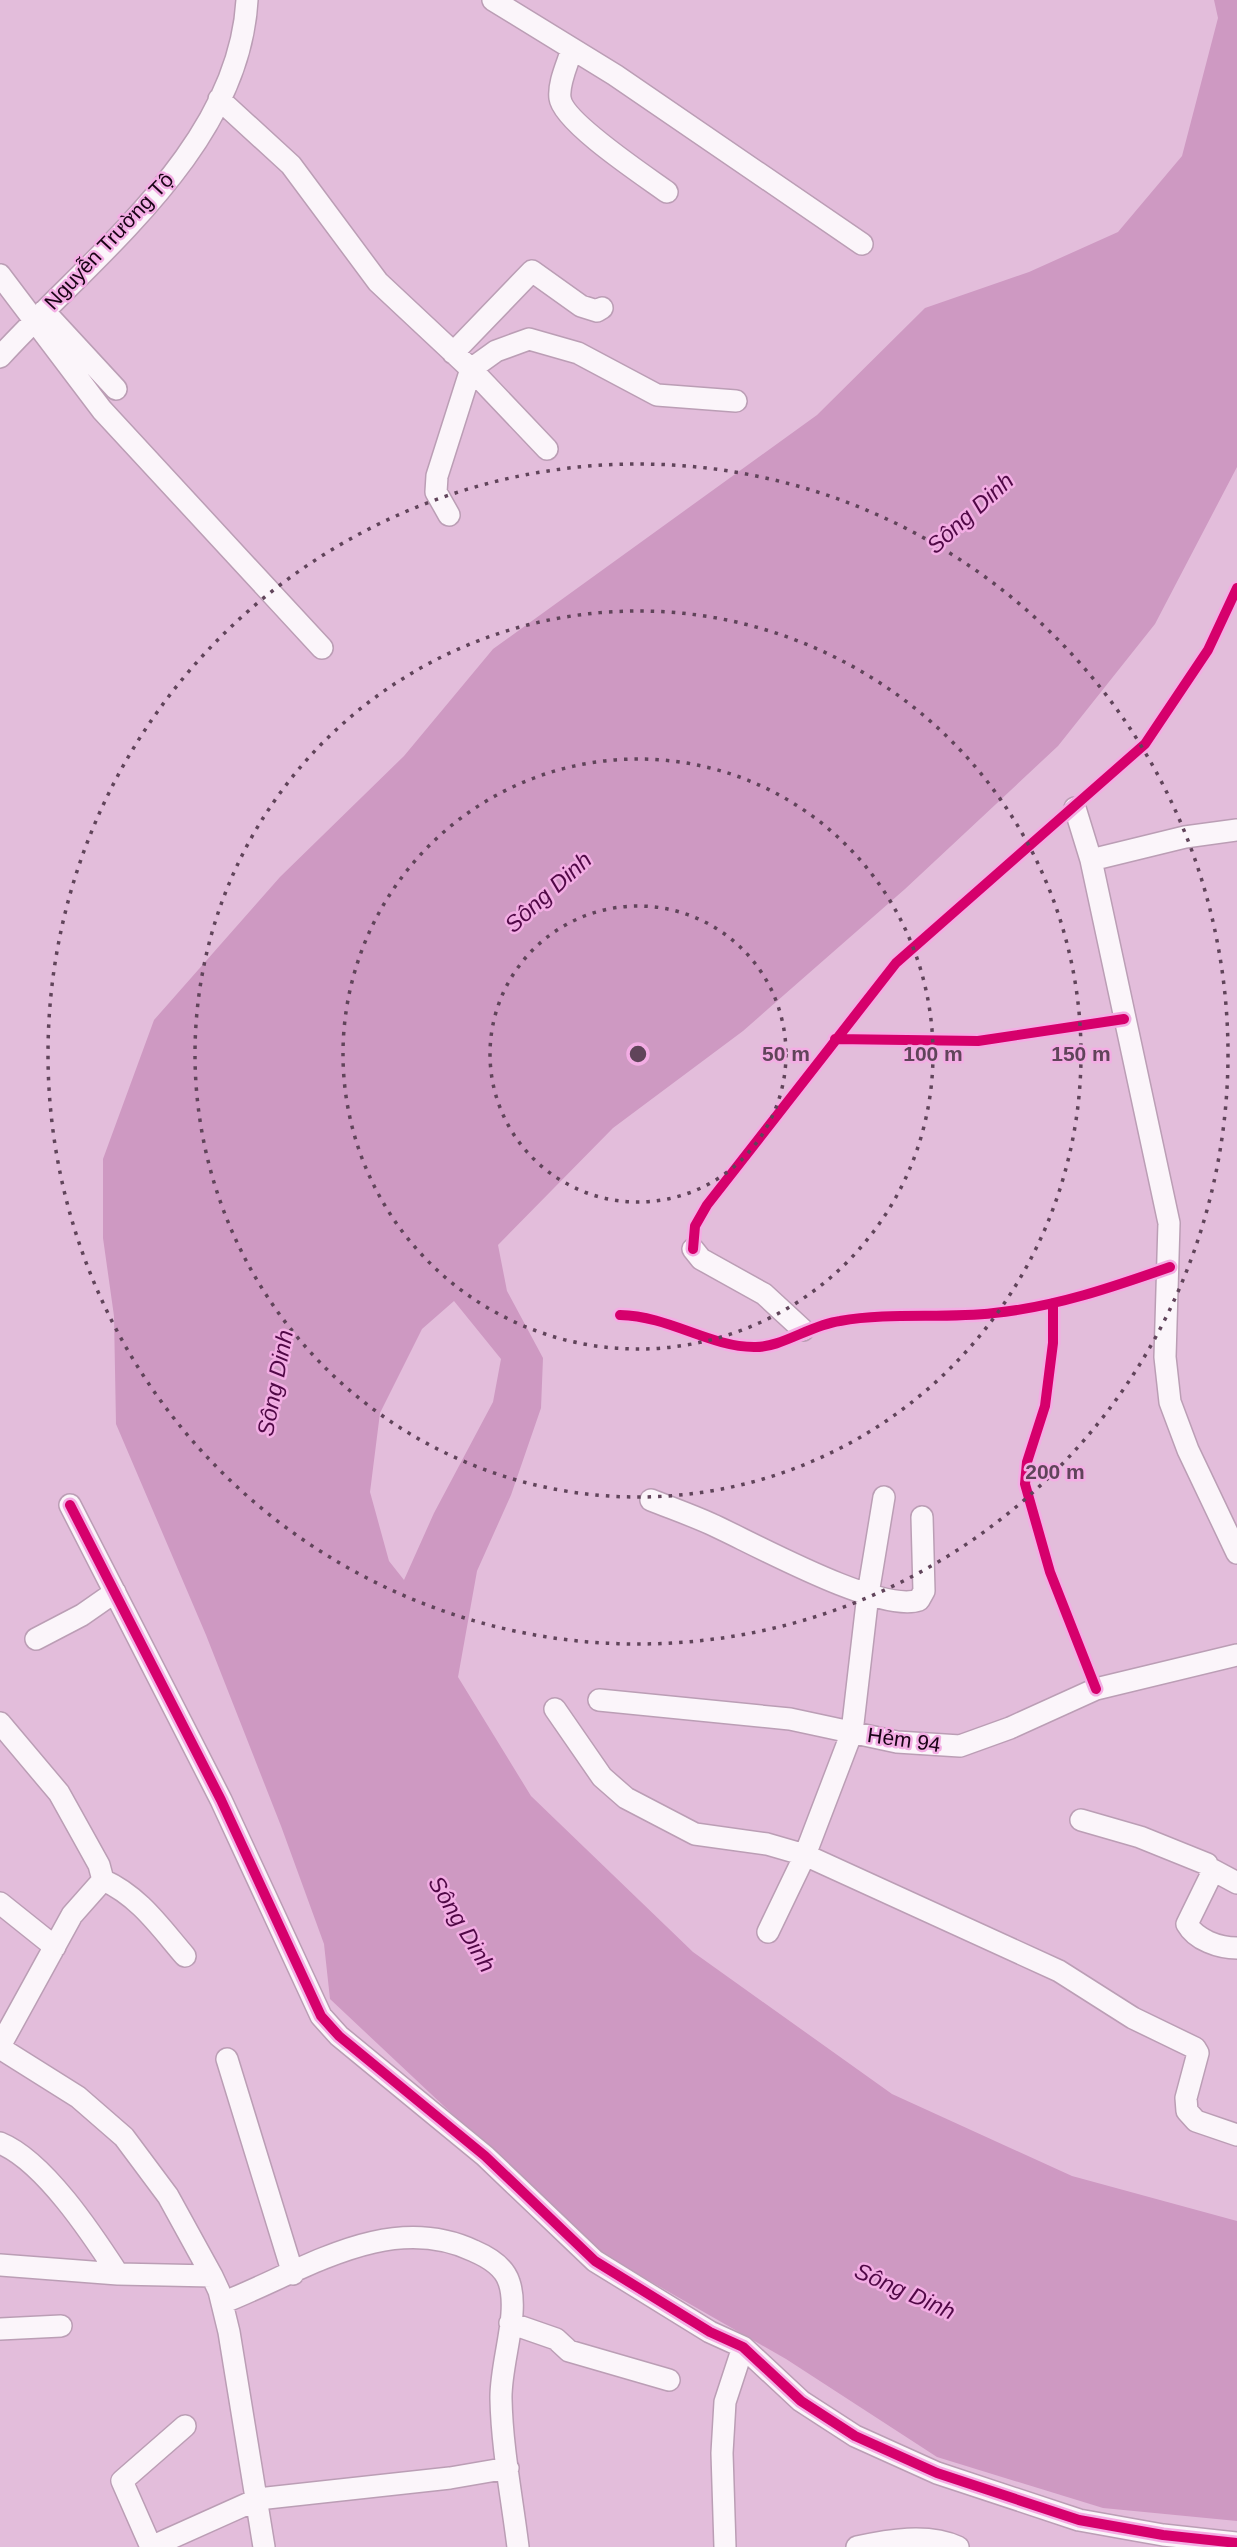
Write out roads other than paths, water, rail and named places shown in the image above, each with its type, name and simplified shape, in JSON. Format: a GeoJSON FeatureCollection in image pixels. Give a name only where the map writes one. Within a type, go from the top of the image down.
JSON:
{"type":"FeatureCollection","features":[{"type":"Feature","properties":{"kind":"street","name":"Nguyễn Trường Tộ"},"geometry":{"type":"LineString","coordinates":[[0,357],[167,181],[198,138],[237,58],[246,20],[247,0]]}},
{"type":"Feature","properties":{"kind":"street"},"geometry":{"type":"LineString","coordinates":[[492,0],[572,49],[862,244]]}},
{"type":"Feature","properties":{"kind":"street"},"geometry":{"type":"LineString","coordinates":[[572,49],[560,98],[565,109],[590,134],[667,192]]}},
{"type":"Feature","properties":{"kind":"street"},"geometry":{"type":"LineString","coordinates":[[219,99],[291,165],[378,282],[471,369],[547,449]]}},
{"type":"Feature","properties":{"kind":"street"},"geometry":{"type":"LineString","coordinates":[[453,353],[532,271],[581,306],[597,311],[602,308]]}},
{"type":"Feature","properties":{"kind":"street"},"geometry":{"type":"LineString","coordinates":[[0,275],[116,389]]}},
{"type":"Feature","properties":{"kind":"street"},"geometry":{"type":"LineString","coordinates":[[39,316],[120,429],[322,648]]}},
{"type":"Feature","properties":{"kind":"street"},"geometry":{"type":"LineString","coordinates":[[449,515],[436,492],[437,476],[471,369],[496,351],[529,339],[578,353],[657,395],[736,401]]}},
{"type":"Feature","properties":{"kind":"street"},"geometry":{"type":"LineString","coordinates":[[1075,808],[1091,860],[1169,1223],[1165,1357],[1170,1402],[1188,1450],[1237,1553]]}},
{"type":"Feature","properties":{"kind":"street"},"geometry":{"type":"LineString","coordinates":[[1091,860],[1185,837],[1237,830]]}},
{"type":"Feature","properties":{"kind":"street"},"geometry":{"type":"LineString","coordinates":[[693,1249],[709,1264],[764,1294],[803,1330]]}},
{"type":"Feature","properties":{"kind":"street"},"geometry":{"type":"LineString","coordinates":[[768,1932],[805,1855],[852,1732],[868,1594],[884,1497]]}},
{"type":"Feature","properties":{"kind":"street"},"geometry":{"type":"LineString","coordinates":[[651,1500],[868,1594],[904,1602],[915,1602],[922,1596],[922,1517]]}},
{"type":"Feature","properties":{"kind":"street"},"geometry":{"type":"LineString","coordinates":[[70,1505],[232,1822],[321,2016],[349,2044],[475,2148],[595,2261],[710,2332],[743,2347],[800,2401],[855,2436],[937,2473],[1079,2520],[1163,2535],[1237,2543]]}},
{"type":"Feature","properties":{"kind":"street"},"geometry":{"type":"LineString","coordinates":[[36,1639],[82,1615],[116,1591]]}},
{"type":"Feature","properties":{"kind":"street","name":"Hẻm 94"},"geometry":{"type":"LineString","coordinates":[[599,1700],[790,1719],[928,1746],[960,1746],[1010,1728],[1096,1689],[1237,1655]]}},
{"type":"Feature","properties":{"kind":"street"},"geometry":{"type":"LineString","coordinates":[[555,1709],[602,1777],[626,1798],[695,1834],[767,1844],[805,1855],[1059,1971],[1133,2018],[1195,2048],[1198,2053],[1186,2098],[1187,2111],[1196,2121],[1237,2135]]}},
{"type":"Feature","properties":{"kind":"street"},"geometry":{"type":"LineString","coordinates":[[0,1723],[59,1793],[99,1865],[103,1880],[139,1902],[185,1956]]}},
{"type":"Feature","properties":{"kind":"street"},"geometry":{"type":"LineString","coordinates":[[1081,1821],[1151,1841],[1200,1860],[1237,1883]]}},
{"type":"Feature","properties":{"kind":"street"},"geometry":{"type":"LineString","coordinates":[[1211,1869],[1208,1883],[1187,1924],[1192,1931],[1212,1943],[1237,1948]]}},
{"type":"Feature","properties":{"kind":"street"},"geometry":{"type":"LineString","coordinates":[[103,1880],[78,1906],[0,2047],[78,2097],[124,2137],[169,2196],[212,2276],[222,2302],[258,2499],[264,2547]]}},
{"type":"Feature","properties":{"kind":"street"},"geometry":{"type":"LineString","coordinates":[[0,1903],[55,1947]]}},
{"type":"Feature","properties":{"kind":"street"},"geometry":{"type":"LineString","coordinates":[[227,2059],[293,2274]]}},
{"type":"Feature","properties":{"kind":"street"},"geometry":{"type":"LineString","coordinates":[[0,2143],[22,2157],[55,2188],[117,2274]]}},
{"type":"Feature","properties":{"kind":"street"},"geometry":{"type":"LineString","coordinates":[[222,2302],[358,2245],[400,2237],[435,2238],[485,2256],[505,2272],[511,2292],[501,2396],[518,2547]]}},
{"type":"Feature","properties":{"kind":"street"},"geometry":{"type":"LineString","coordinates":[[0,2265],[117,2274],[212,2276]]}},
{"type":"Feature","properties":{"kind":"street"},"geometry":{"type":"LineString","coordinates":[[510,2323],[556,2339],[569,2351],[668,2380]]}},
{"type":"Feature","properties":{"kind":"street"},"geometry":{"type":"LineString","coordinates":[[0,2329],[61,2326]]}},
{"type":"Feature","properties":{"kind":"street"},"geometry":{"type":"LineString","coordinates":[[725,2547],[722,2453],[725,2402],[743,2347]]}},
{"type":"Feature","properties":{"kind":"street"},"geometry":{"type":"LineString","coordinates":[[185,2426],[122,2481],[151,2547],[258,2499],[450,2478],[508,2468]]}},
{"type":"Feature","properties":{"kind":"street"},"geometry":{"type":"LineString","coordinates":[[857,2547],[880,2542],[921,2540],[958,2547]]}},
{"type":"Feature","properties":{"kind":"water","name":"Sông Dinh"},"geometry":{"type":"Polygon","coordinates":[[[1214,0],[1237,0],[1237,467],[1155,624],[1058,746],[905,889],[743,1031],[613,1128],[498,1245],[507,1291],[543,1358],[541,1408],[511,1495],[477,1571],[458,1677],[531,1796],[693,1952],[892,2094],[1072,2176],[1237,2221],[1237,2521],[1103,2508],[937,2457],[786,2359],[599,2252],[330,1999],[324,1944],[281,1826],[206,1635],[116,1424],[114,1316],[103,1238],[103,1159],[154,1020],[280,877],[404,756],[493,649],[817,415],[925,308],[1029,272],[1118,232],[1182,156],[1218,18],[1214,0]],[[454,1301],[422,1329],[380,1413],[370,1492],[389,1561],[404,1580],[434,1513],[493,1402],[501,1359],[454,1301]]]}}]}
